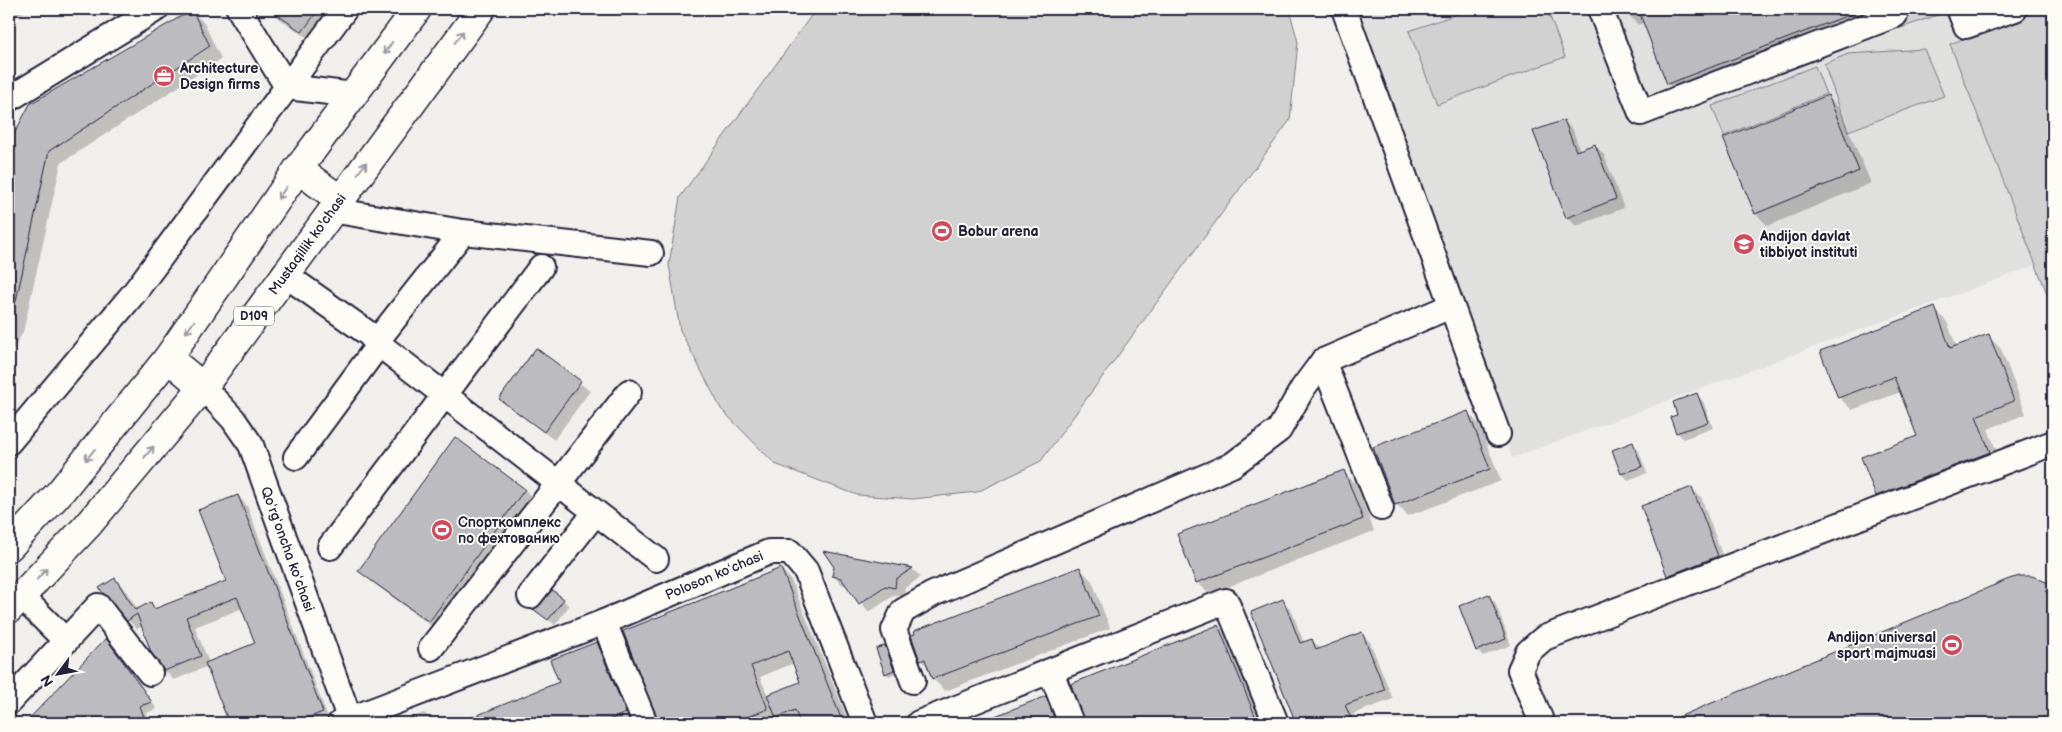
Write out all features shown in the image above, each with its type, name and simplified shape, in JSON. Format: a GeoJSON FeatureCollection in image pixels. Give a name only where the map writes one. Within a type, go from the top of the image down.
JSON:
{"type":"FeatureCollection","features":[{"type":"Feature","properties":{"kind":"main road"},"geometry":{"type":"LineString","coordinates":[[9,547],[61,491],[168,358],[298,169],[417,9]]}},
{"type":"Feature","properties":{"kind":"main road","name":"Mustaqillik ko'chasi"},"geometry":{"type":"LineString","coordinates":[[15,603],[87,526],[203,387],[284,274],[481,9]]}},
{"type":"Feature","properties":{"kind":"main road"},"geometry":{"type":"LineString","coordinates":[[298,169],[335,205]]}},
{"type":"Feature","properties":{"kind":"main road"},"geometry":{"type":"LineString","coordinates":[[168,358],[203,387]]}},
{"type":"Feature","properties":{"kind":"street"},"geometry":{"type":"LineString","coordinates":[[9,99],[156,9]]}},
{"type":"Feature","properties":{"kind":"street"},"geometry":{"type":"LineString","coordinates":[[239,9],[287,87]]}},
{"type":"Feature","properties":{"kind":"street"},"geometry":{"type":"LineString","coordinates":[[9,442],[134,293],[345,9]]}},
{"type":"Feature","properties":{"kind":"street"},"geometry":{"type":"LineString","coordinates":[[1344,9],[1498,434]]}},
{"type":"Feature","properties":{"kind":"street"},"geometry":{"type":"LineString","coordinates":[[1600,9],[1641,113],[1896,15],[1893,9]]}},
{"type":"Feature","properties":{"kind":"street"},"geometry":{"type":"LineString","coordinates":[[1959,9],[1966,26],[2015,9]]}},
{"type":"Feature","properties":{"kind":"street"},"geometry":{"type":"LineString","coordinates":[[287,87],[354,95]]}},
{"type":"Feature","properties":{"kind":"street"},"geometry":{"type":"LineString","coordinates":[[335,205],[463,232],[651,253]]}},
{"type":"Feature","properties":{"kind":"street"},"geometry":{"type":"LineString","coordinates":[[296,457],[374,351],[376,342],[463,232]]}},
{"type":"Feature","properties":{"kind":"street"},"geometry":{"type":"LineString","coordinates":[[330,548],[540,267]]}},
{"type":"Feature","properties":{"kind":"street"},"geometry":{"type":"LineString","coordinates":[[284,274],[369,334],[376,342],[444,396],[656,559]]}},
{"type":"Feature","properties":{"kind":"street"},"geometry":{"type":"LineString","coordinates":[[913,681],[894,630],[903,611],[942,590],[1232,465],[1279,430],[1303,388],[1323,361],[1451,306]]}},
{"type":"Feature","properties":{"kind":"street"},"geometry":{"type":"LineString","coordinates":[[1323,361],[1381,508]]}},
{"type":"Feature","properties":{"kind":"street","name":"Qoʻrgʻoncha koʻchasi"},"geometry":{"type":"LineString","coordinates":[[203,387],[233,419],[251,445],[347,722]]}},
{"type":"Feature","properties":{"kind":"street"},"geometry":{"type":"LineString","coordinates":[[431,648],[629,392]]}},
{"type":"Feature","properties":{"kind":"street"},"geometry":{"type":"LineString","coordinates":[[1542,723],[1520,670],[1528,652],[1544,638],[2053,443]]}},
{"type":"Feature","properties":{"kind":"street"},"geometry":{"type":"LineString","coordinates":[[530,596],[595,513]]}},
{"type":"Feature","properties":{"kind":"street","name":"Poloson koʻchasi"},"geometry":{"type":"LineString","coordinates":[[347,722],[604,622],[769,552],[790,552],[806,571],[865,723]]}},
{"type":"Feature","properties":{"kind":"street"},"geometry":{"type":"LineString","coordinates":[[919,723],[1226,601],[1276,723]]}},
{"type":"Feature","properties":{"kind":"street"},"geometry":{"type":"LineString","coordinates":[[15,603],[66,641]]}},
{"type":"Feature","properties":{"kind":"street"},"geometry":{"type":"LineString","coordinates":[[11,695],[66,641],[98,606],[150,673]]}},
{"type":"Feature","properties":{"kind":"street"},"geometry":{"type":"LineString","coordinates":[[604,622],[645,723]]}},
{"type":"Feature","properties":{"kind":"street"},"geometry":{"type":"LineString","coordinates":[[1051,672],[1071,723]]}},
{"type":"Feature","properties":{"kind":"shaded area","name":"Bobur arena"},"geometry":{"type":"Polygon","coordinates":[[[816,9],[1289,9],[1298,42],[1290,120],[1041,461],[977,492],[913,499],[857,495],[775,464],[721,409],[680,330],[669,265],[680,197],[816,9]]]}},
{"type":"Feature","properties":{"kind":"shaded area","name":"Andijon davlat tibbiyot instituti"},"geometry":{"type":"Polygon","coordinates":[[[1349,9],[1970,9],[2053,259],[1512,458],[1349,9]]]}},
{"type":"Feature","properties":{"kind":"shaded area"},"geometry":{"type":"Polygon","coordinates":[[[1471,9],[1547,9],[1565,57],[1437,104],[1409,31],[1471,9]]]}},
{"type":"Feature","properties":{"kind":"shaded area"},"geometry":{"type":"Polygon","coordinates":[[[1891,9],[1941,9],[1943,13],[1898,29],[1891,9]]]}},
{"type":"Feature","properties":{"kind":"shaded area"},"geometry":{"type":"Polygon","coordinates":[[[2045,9],[2053,30],[2053,309],[1950,44],[2045,9]]]}},
{"type":"Feature","properties":{"kind":"shaded area"},"geometry":{"type":"Polygon","coordinates":[[[1924,49],[1944,96],[1848,131],[1824,64],[1848,54],[1924,49]]]}},
{"type":"Feature","properties":{"kind":"shaded area"},"geometry":{"type":"Polygon","coordinates":[[[1815,66],[1826,94],[1724,136],[1712,106],[1815,66]]]}},
{"type":"Feature","properties":{"kind":"building"},"geometry":{"type":"Polygon","coordinates":[[[269,9],[319,9],[302,32],[269,9]]]}},
{"type":"Feature","properties":{"kind":"building"},"geometry":{"type":"Polygon","coordinates":[[[1638,9],[1861,9],[1862,10],[1667,84],[1638,9]]]}},
{"type":"Feature","properties":{"kind":"building"},"geometry":{"type":"Polygon","coordinates":[[[192,10],[210,46],[49,151],[16,301],[9,300],[9,156],[12,138],[30,104],[192,10]]]}},
{"type":"Feature","properties":{"kind":"building"},"geometry":{"type":"Polygon","coordinates":[[[1828,95],[1859,171],[1755,214],[1723,138],[1828,95]]]}},
{"type":"Feature","properties":{"kind":"building"},"geometry":{"type":"Polygon","coordinates":[[[1564,120],[1576,151],[1595,144],[1616,199],[1566,218],[1533,131],[1564,120]]]}},
{"type":"Feature","properties":{"kind":"building"},"geometry":{"type":"Polygon","coordinates":[[[1935,307],[1950,348],[1989,334],[2014,401],[1976,416],[1990,452],[1876,496],[1861,457],[1917,436],[1894,377],[1838,398],[1820,351],[1935,307]]]}},
{"type":"Feature","properties":{"kind":"building"},"geometry":{"type":"Polygon","coordinates":[[[536,348],[581,381],[544,432],[499,399],[536,348]]]}},
{"type":"Feature","properties":{"kind":"building"},"geometry":{"type":"Polygon","coordinates":[[[1697,393],[1708,422],[1676,433],[1670,417],[1677,415],[1673,402],[1697,393]]]}},
{"type":"Feature","properties":{"kind":"building"},"geometry":{"type":"Polygon","coordinates":[[[1468,411],[1490,469],[1395,505],[1373,447],[1468,411]]]}},
{"type":"Feature","properties":{"kind":"building","name":"Спорткомплекс по фехтованию"},"geometry":{"type":"Polygon","coordinates":[[[455,437],[525,489],[429,622],[358,571],[455,437]]]}},
{"type":"Feature","properties":{"kind":"building"},"geometry":{"type":"Polygon","coordinates":[[[1633,442],[1642,467],[1621,474],[1612,450],[1633,442]]]}},
{"type":"Feature","properties":{"kind":"building"},"geometry":{"type":"Polygon","coordinates":[[[1344,470],[1363,519],[1196,583],[1177,534],[1344,470]]]}},
{"type":"Feature","properties":{"kind":"building"},"geometry":{"type":"Polygon","coordinates":[[[1692,487],[1718,556],[1667,576],[1641,506],[1692,487]]]}},
{"type":"Feature","properties":{"kind":"building"},"geometry":{"type":"Polygon","coordinates":[[[238,495],[323,712],[294,723],[229,723],[205,663],[255,643],[237,597],[186,617],[201,656],[164,671],[151,652],[137,614],[127,621],[99,588],[115,578],[135,610],[151,602],[154,609],[226,581],[198,510],[238,495]]]}},
{"type":"Feature","properties":{"kind":"building"},"geometry":{"type":"Polygon","coordinates":[[[823,551],[913,568],[896,579],[895,588],[885,586],[859,604],[841,578],[832,576],[834,567],[823,551]]]}},
{"type":"Feature","properties":{"kind":"building"},"geometry":{"type":"Polygon","coordinates":[[[1080,567],[1099,616],[932,679],[925,659],[920,661],[911,635],[915,634],[914,631],[1080,567]]]}},
{"type":"Feature","properties":{"kind":"building"},"geometry":{"type":"Polygon","coordinates":[[[781,568],[843,723],[800,723],[795,710],[776,718],[767,695],[800,682],[788,651],[751,666],[768,709],[731,723],[658,723],[623,631],[781,568]]]}},
{"type":"Feature","properties":{"kind":"building","name":"Andijon universal sport majmuasi"},"geometry":{"type":"Polygon","coordinates":[[[2020,576],[2032,576],[2053,585],[2053,723],[1664,723],[2009,579],[2020,576]]]}},
{"type":"Feature","properties":{"kind":"building"},"geometry":{"type":"Polygon","coordinates":[[[552,590],[564,599],[548,620],[533,609],[540,605],[552,590]]]}},
{"type":"Feature","properties":{"kind":"building"},"geometry":{"type":"Polygon","coordinates":[[[1489,594],[1506,639],[1476,651],[1459,606],[1489,594]]]}},
{"type":"Feature","properties":{"kind":"building"},"geometry":{"type":"Polygon","coordinates":[[[1283,599],[1300,643],[1312,639],[1316,650],[1362,632],[1385,690],[1345,705],[1353,723],[1296,723],[1251,612],[1283,599]]]}},
{"type":"Feature","properties":{"kind":"building"},"geometry":{"type":"Polygon","coordinates":[[[1218,625],[1258,723],[1084,723],[1071,684],[1218,625]]]}},
{"type":"Feature","properties":{"kind":"building"},"geometry":{"type":"Polygon","coordinates":[[[106,638],[152,702],[140,706],[146,723],[25,723],[106,638]]]}},
{"type":"Feature","properties":{"kind":"building"},"geometry":{"type":"Polygon","coordinates":[[[597,642],[626,713],[601,723],[458,723],[559,682],[550,660],[597,642]]]}},
{"type":"Feature","properties":{"kind":"building"},"geometry":{"type":"Polygon","coordinates":[[[885,645],[894,670],[885,674],[876,649],[885,645]]]}},
{"type":"Feature","properties":{"kind":"building"},"geometry":{"type":"Polygon","coordinates":[[[1046,696],[1056,723],[980,723],[980,722],[1046,696]]]}},
{"type":"Feature","properties":{"kind":"place","name":"Architecture Design firms"},"geometry":{"type":"Point","coordinates":[164,76]}},
{"type":"Feature","properties":{"kind":"place","name":"Bobur arena"},"geometry":{"type":"Point","coordinates":[942,231]}},
{"type":"Feature","properties":{"kind":"place","name":"Andijon davlat tibbiyot instituti"},"geometry":{"type":"Point","coordinates":[1744,244]}},
{"type":"Feature","properties":{"kind":"place","name":"Спорткомплекс по фехтованию"},"geometry":{"type":"Point","coordinates":[442,530]}},
{"type":"Feature","properties":{"kind":"place","name":"Andijon universal sport majmuasi"},"geometry":{"type":"Point","coordinates":[1952,645]}}]}
